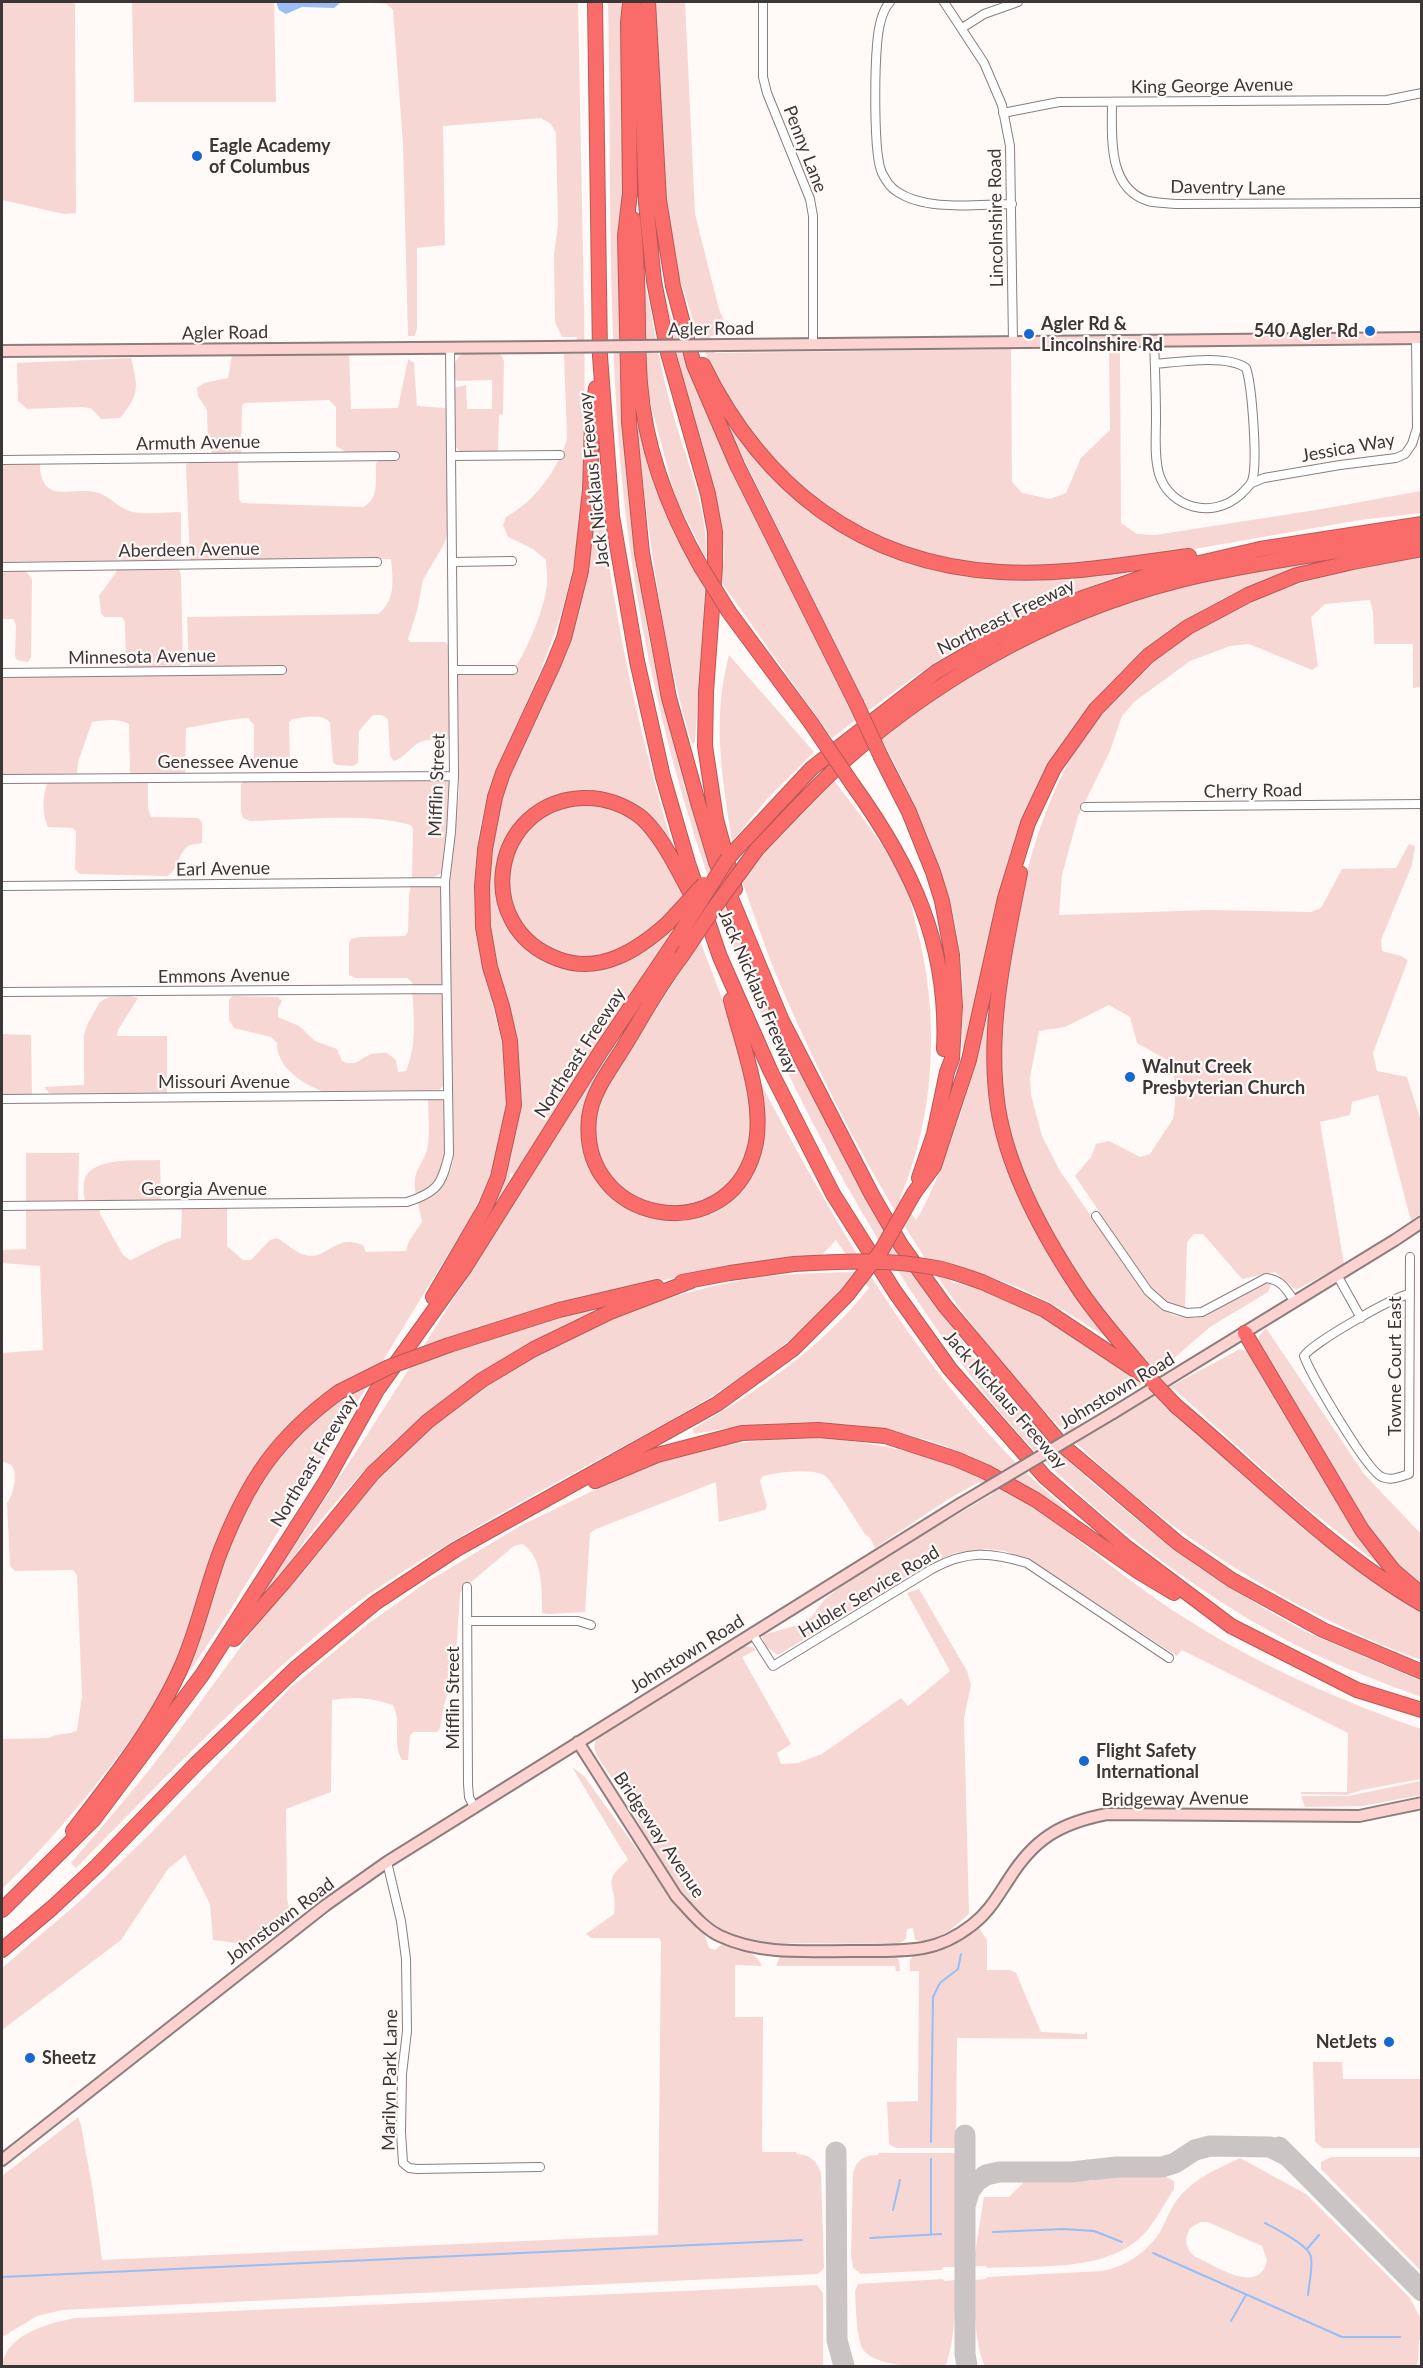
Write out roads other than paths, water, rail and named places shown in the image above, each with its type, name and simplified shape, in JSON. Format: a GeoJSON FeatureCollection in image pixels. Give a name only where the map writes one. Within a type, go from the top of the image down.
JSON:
{"type":"FeatureCollection","features":[{"type":"Feature","properties":{"kind":"highway","name":"Jack Nicklaus Freeway"},"geometry":{"type":"LineString","coordinates":[[595,2],[600,356],[612,516],[637,661],[663,777],[720,957],[770,1070],[833,1194],[895,1292],[950,1369],[1045,1477],[1126,1547],[1231,1626],[1358,1690],[1422,1710]]}},
{"type":"Feature","properties":{"kind":"highway","name":"Jack Nicklaus Freeway"},"geometry":{"type":"LineString","coordinates":[[631,2],[628,23],[630,193],[625,236],[629,422],[642,553],[658,648],[672,709],[716,862],[782,1021],[872,1195],[901,1245],[945,1306],[1061,1444],[1178,1543],[1232,1580],[1323,1630],[1422,1672]]}},
{"type":"Feature","properties":{"kind":"highway"},"geometry":{"type":"LineString","coordinates":[[631,2],[640,26],[646,203],[654,281],[668,353],[703,477],[715,532],[715,567],[705,702],[705,746],[716,819],[736,892],[740,917]]}},
{"type":"Feature","properties":{"kind":"highway"},"geometry":{"type":"LineString","coordinates":[[648,2],[660,200],[674,286],[694,365],[719,425],[923,845],[939,891],[948,930],[955,1006],[952,1059],[947,1072],[934,1134],[914,1193]]}},
{"type":"Feature","properties":{"kind":"highway"},"geometry":{"type":"LineString","coordinates":[[630,193],[635,235],[640,386],[648,431],[669,502],[682,534],[729,612],[811,723],[900,855],[915,888],[936,956],[942,996],[947,1072]]}},
{"type":"Feature","properties":{"kind":"highway"},"geometry":{"type":"LineString","coordinates":[[684,328],[714,388],[753,447],[777,474],[831,518],[889,548],[943,564],[999,572],[1124,565],[1260,549]]}},
{"type":"Feature","properties":{"kind":"highway"},"geometry":{"type":"LineString","coordinates":[[377,1389],[485,1209],[498,1177],[514,1105],[510,1041],[490,967],[483,927],[482,886],[485,849],[495,797],[503,773],[557,656],[581,571],[590,490],[592,419],[600,356]]}},
{"type":"Feature","properties":{"kind":"highway","name":"Northeast Freeway"},"geometry":{"type":"LineString","coordinates":[[2,1910],[94,1819],[202,1675],[326,1481],[377,1389],[465,1267],[601,1051],[728,858],[812,768],[936,672],[998,636],[1082,598],[1152,574],[1260,549],[1422,524]]}},
{"type":"Feature","properties":{"kind":"highway"},"geometry":{"type":"LineString","coordinates":[[720,957],[744,1045],[756,1103],[758,1126],[754,1150],[746,1171],[723,1196],[692,1212],[668,1214],[634,1205],[608,1183],[598,1169],[588,1134],[589,1116],[595,1097],[655,992],[757,849],[846,759],[901,714],[969,669],[1032,634],[1107,602],[1201,575],[1260,563],[1422,538]]}},
{"type":"Feature","properties":{"kind":"highway"},"geometry":{"type":"LineString","coordinates":[[2,1950],[97,1866],[219,1740],[304,1662],[375,1603],[455,1550],[717,1404],[793,1348],[847,1295],[881,1251],[914,1193],[934,1166],[969,1060],[1005,898],[1028,823],[1054,768],[1096,709],[1148,656],[1188,627],[1248,595],[1297,575],[1422,549]]}},
{"type":"Feature","properties":{"kind":"highway"},"geometry":{"type":"LineString","coordinates":[[710,928],[658,838],[644,820],[629,809],[613,802],[589,797],[566,799],[555,802],[533,815],[518,830],[509,848],[502,874],[502,888],[507,910],[520,934],[549,956],[568,963],[589,965],[627,954],[648,941],[668,922],[728,858]]}},
{"type":"Feature","properties":{"kind":"highway"},"geometry":{"type":"LineString","coordinates":[[1028,823],[1022,867],[1000,971],[995,1036],[998,1107],[1006,1145],[1038,1219],[1077,1288],[1136,1366],[1176,1406],[1332,1540],[1388,1585],[1422,1604]]}},
{"type":"Feature","properties":{"kind":"highway"},"geometry":{"type":"LineString","coordinates":[[36,1877],[105,1788],[168,1695],[192,1640],[219,1555],[256,1477],[283,1440],[314,1411],[339,1392],[389,1366],[559,1310],[627,1293],[730,1273],[831,1261],[894,1262],[938,1268],[982,1282],[1045,1310],[1136,1366]]}},
{"type":"Feature","properties":{"kind":"highway"},"geometry":{"type":"LineString","coordinates":[[202,1675],[284,1582],[373,1473],[428,1421],[482,1380],[534,1349],[610,1312],[691,1281]]}},
{"type":"Feature","properties":{"kind":"highway"},"geometry":{"type":"LineString","coordinates":[[1245,1333],[1362,1530],[1393,1570],[1422,1595]]}},
{"type":"Feature","properties":{"kind":"highway"},"geometry":{"type":"LineString","coordinates":[[527,1511],[657,1455],[742,1433],[818,1430],[885,1436],[956,1459],[986,1472],[1036,1500],[1138,1572],[1231,1626]]}},
{"type":"Feature","properties":{"kind":"main road","name":"Agler Road"},"geometry":{"type":"LineString","coordinates":[[2,351],[1419,338]]}},
{"type":"Feature","properties":{"kind":"main road","name":"Johnstown Road"},"geometry":{"type":"LineString","coordinates":[[2,2160],[326,1905],[387,1862],[960,1504],[1245,1333],[1422,1222]]}},
{"type":"Feature","properties":{"kind":"main road","name":"Bridgeway Avenue"},"geometry":{"type":"LineString","coordinates":[[578,1742],[676,1896],[718,1936],[774,1951],[899,1951],[924,1948],[949,1940],[990,1909],[1024,1857],[1038,1842],[1057,1829],[1081,1819],[1107,1814],[1359,1816],[1422,1803]]}},
{"type":"Feature","properties":{"kind":"street","name":"Penny Lane"},"geometry":{"type":"LineString","coordinates":[[763,2],[763,77],[767,93],[810,199],[813,216],[813,344]]}},
{"type":"Feature","properties":{"kind":"street"},"geometry":{"type":"LineString","coordinates":[[890,2],[885,8],[877,43],[877,152],[882,172],[893,189],[910,200],[930,204],[1012,204]]}},
{"type":"Feature","properties":{"kind":"street","name":"Lincolnshire Road"},"geometry":{"type":"LineString","coordinates":[[944,2],[984,63],[1004,113],[1010,146],[1013,342]]}},
{"type":"Feature","properties":{"kind":"street"},"geometry":{"type":"LineString","coordinates":[[962,28],[984,14],[1018,2]]}},
{"type":"Feature","properties":{"kind":"street","name":"King George Avenue"},"geometry":{"type":"LineString","coordinates":[[1004,113],[1059,102],[1387,99],[1422,93]]}},
{"type":"Feature","properties":{"kind":"street","name":"Daventry Lane"},"geometry":{"type":"LineString","coordinates":[[1112,102],[1112,146],[1119,176],[1131,191],[1148,201],[1176,204],[1422,203]]}},
{"type":"Feature","properties":{"kind":"street","name":"Jessica Way"},"geometry":{"type":"LineString","coordinates":[[1251,483],[1264,478],[1396,458],[1405,454],[1412,444],[1417,428],[1419,338]]}},
{"type":"Feature","properties":{"kind":"street"},"geometry":{"type":"LineString","coordinates":[[1154,341],[1156,455],[1159,474],[1168,491],[1189,506],[1212,508],[1233,501],[1251,483],[1255,452],[1246,368],[1238,364],[1214,361],[1155,364]]}},
{"type":"Feature","properties":{"kind":"street","name":"Mifflin Street"},"geometry":{"type":"LineString","coordinates":[[407,1202],[427,1196],[442,1181],[449,1154],[445,882],[454,776],[450,348]]}},
{"type":"Feature","properties":{"kind":"street"},"geometry":{"type":"LineString","coordinates":[[451,456],[560,455]]}},
{"type":"Feature","properties":{"kind":"street","name":"Armuth Avenue"},"geometry":{"type":"LineString","coordinates":[[2,460],[395,456]]}},
{"type":"Feature","properties":{"kind":"street"},"geometry":{"type":"LineString","coordinates":[[453,562],[512,561]]}},
{"type":"Feature","properties":{"kind":"street","name":"Aberdeen Avenue"},"geometry":{"type":"LineString","coordinates":[[2,567],[377,562]]}},
{"type":"Feature","properties":{"kind":"street","name":"Minnesota Avenue"},"geometry":{"type":"LineString","coordinates":[[2,673],[282,670]]}},
{"type":"Feature","properties":{"kind":"street"},"geometry":{"type":"LineString","coordinates":[[454,670],[513,670]]}},
{"type":"Feature","properties":{"kind":"street","name":"Genessee Avenue"},"geometry":{"type":"LineString","coordinates":[[2,779],[454,776]]}},
{"type":"Feature","properties":{"kind":"street","name":"Cherry Road"},"geometry":{"type":"LineString","coordinates":[[1085,807],[1422,804]]}},
{"type":"Feature","properties":{"kind":"street","name":"Earl Avenue"},"geometry":{"type":"LineString","coordinates":[[2,886],[445,882]]}},
{"type":"Feature","properties":{"kind":"street","name":"Emmons Avenue"},"geometry":{"type":"LineString","coordinates":[[2,993],[446,989]]}},
{"type":"Feature","properties":{"kind":"street","name":"Missouri Avenue"},"geometry":{"type":"LineString","coordinates":[[2,1099],[448,1095]]}},
{"type":"Feature","properties":{"kind":"street","name":"Georgia Avenue"},"geometry":{"type":"LineString","coordinates":[[2,1206],[407,1202]]}},
{"type":"Feature","properties":{"kind":"street"},"geometry":{"type":"LineString","coordinates":[[1096,1216],[1148,1291],[1165,1306],[1187,1313],[1202,1312],[1266,1278],[1276,1280],[1284,1286],[1295,1302]]}},
{"type":"Feature","properties":{"kind":"street","name":"Towne Court East"},"geometry":{"type":"LineString","coordinates":[[1361,1318],[1312,1347],[1304,1356],[1364,1457],[1381,1477],[1393,1479],[1409,1474],[1410,1257]]}},
{"type":"Feature","properties":{"kind":"street"},"geometry":{"type":"LineString","coordinates":[[1337,1275],[1361,1318],[1401,1295],[1410,1294]]}},
{"type":"Feature","properties":{"kind":"street","name":"Hubler Service Road"},"geometry":{"type":"LineString","coordinates":[[752,1633],[773,1666],[945,1562],[979,1554],[1004,1556],[1027,1563],[1169,1658]]}},
{"type":"Feature","properties":{"kind":"street","name":"Mifflin Street"},"geometry":{"type":"LineString","coordinates":[[467,1587],[468,1784],[469,1797],[474,1807]]}},
{"type":"Feature","properties":{"kind":"street"},"geometry":{"type":"LineString","coordinates":[[468,1621],[578,1621],[591,1625]]}},
{"type":"Feature","properties":{"kind":"street","name":"Marilyn Park Lane"},"geometry":{"type":"LineString","coordinates":[[387,1862],[401,1921],[406,1959],[407,2031],[401,2155],[404,2163],[409,2168],[417,2169],[540,2167]]}},
{"type":"Feature","properties":{"kind":"water"},"geometry":{"type":"Polygon","coordinates":[[[276,2],[341,2],[334,8],[302,7],[286,14],[279,10],[276,2]]]}},
{"type":"Feature","properties":{"kind":"waterway"},"geometry":{"type":"LineString","coordinates":[[931,2142],[933,1997],[940,1983],[958,1969],[961,1954]]}},
{"type":"Feature","properties":{"kind":"waterway"},"geometry":{"type":"LineString","coordinates":[[931,2159],[931,2235]]}},
{"type":"Feature","properties":{"kind":"waterway"},"geometry":{"type":"LineString","coordinates":[[893,2210],[900,2180]]}},
{"type":"Feature","properties":{"kind":"waterway"},"geometry":{"type":"LineString","coordinates":[[1265,2223],[1305,2247],[1309,2252],[1312,2266],[1308,2295]]}},
{"type":"Feature","properties":{"kind":"waterway"},"geometry":{"type":"LineString","coordinates":[[993,2232],[1063,2229],[1094,2231],[1122,2242]]}},
{"type":"Feature","properties":{"kind":"waterway"},"geometry":{"type":"LineString","coordinates":[[870,2238],[941,2234]]}},
{"type":"Feature","properties":{"kind":"waterway"},"geometry":{"type":"LineString","coordinates":[[1307,2249],[1319,2235]]}},
{"type":"Feature","properties":{"kind":"waterway"},"geometry":{"type":"LineString","coordinates":[[2,2277],[802,2240]]}},
{"type":"Feature","properties":{"kind":"waterway"},"geometry":{"type":"LineString","coordinates":[[1153,2253],[1342,2337],[1400,2337]]}},
{"type":"Feature","properties":{"kind":"waterway"},"geometry":{"type":"LineString","coordinates":[[1231,2321],[1246,2295]]}},
{"type":"Feature","properties":{"kind":"place","name":"Eagle Academy of Columbus"},"geometry":{"type":"Point","coordinates":[197,156]}},
{"type":"Feature","properties":{"kind":"place","name":"540 Agler Rd"},"geometry":{"type":"Point","coordinates":[1370,331]}},
{"type":"Feature","properties":{"kind":"place","name":"Agler Rd & Lincolnshire Rd"},"geometry":{"type":"Point","coordinates":[1029,334]}},
{"type":"Feature","properties":{"kind":"place","name":"Walnut Creek Presbyterian Church"},"geometry":{"type":"Point","coordinates":[1130,1077]}},
{"type":"Feature","properties":{"kind":"place","name":"Flight Safety International"},"geometry":{"type":"Point","coordinates":[1084,1761]}},
{"type":"Feature","properties":{"kind":"place","name":"NetJets"},"geometry":{"type":"Point","coordinates":[1389,2042]}},
{"type":"Feature","properties":{"kind":"place","name":"Sheetz"},"geometry":{"type":"Point","coordinates":[30,2058]}}]}
